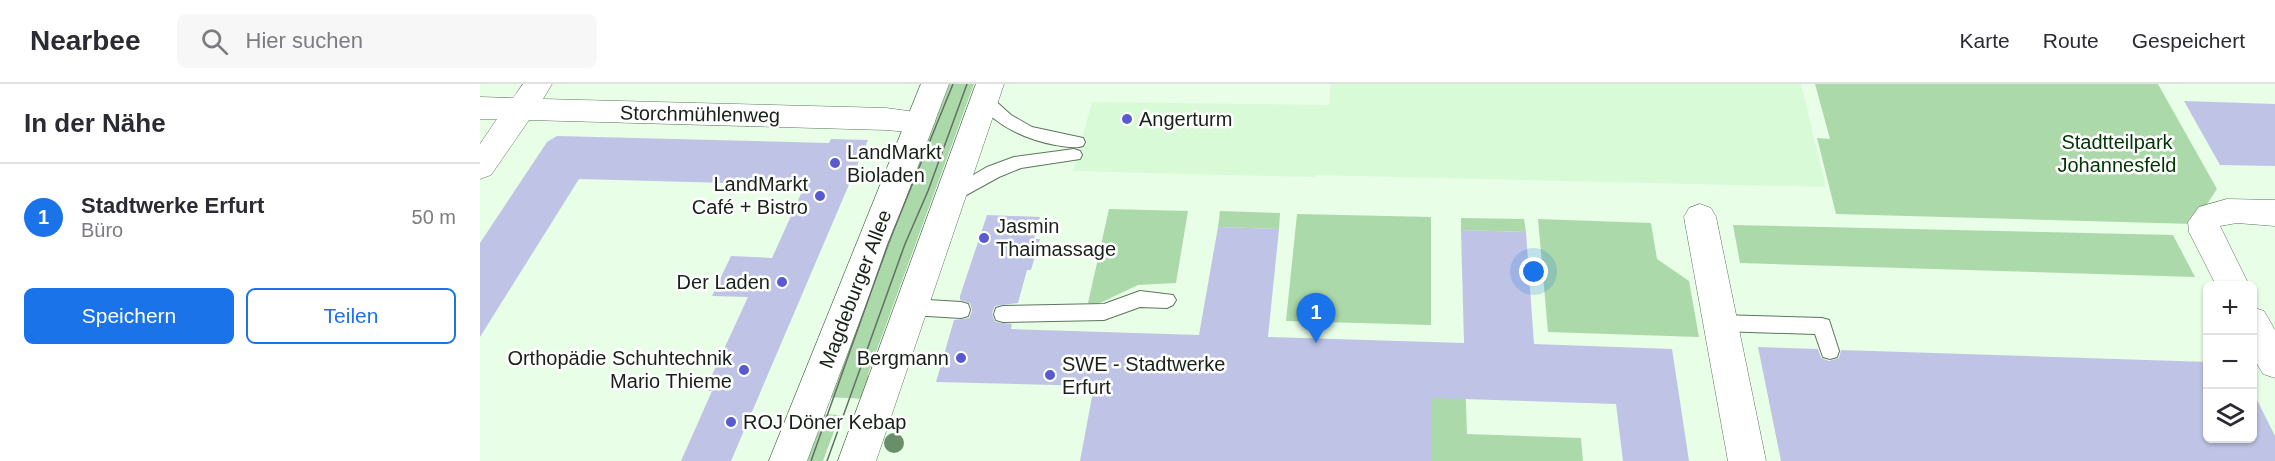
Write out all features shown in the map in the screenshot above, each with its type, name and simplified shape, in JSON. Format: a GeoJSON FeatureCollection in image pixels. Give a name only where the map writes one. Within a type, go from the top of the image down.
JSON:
{"type":"FeatureCollection","features":[{"type":"Feature","properties":{"kind":"street"},"geometry":{"type":"LineString","coordinates":[[480,167],[538,84]]}},
{"type":"Feature","properties":{"kind":"street","name":"Magdeburger Allee"},"geometry":{"type":"LineString","coordinates":[[788,461],[935,84]]}},
{"type":"Feature","properties":{"kind":"street"},"geometry":{"type":"LineString","coordinates":[[857,461],[987,92]]}},
{"type":"Feature","properties":{"kind":"street","name":"Storchmühlenweg"},"geometry":{"type":"LineString","coordinates":[[480,108],[886,119],[921,122]]}},
{"type":"Feature","properties":{"kind":"street"},"geometry":{"type":"LineString","coordinates":[[2231,281],[2205,232],[2204,222],[2208,216],[2217,212],[2275,213]]}},
{"type":"Feature","properties":{"kind":"street"},"geometry":{"type":"LineString","coordinates":[[1700,217],[1747,461]]}},
{"type":"Feature","properties":{"kind":"street"},"geometry":{"type":"LineString","coordinates":[[2257,329],[2275,363]]}},
{"type":"Feature","properties":{"kind":"lane"},"geometry":{"type":"LineString","coordinates":[[950,197],[993,172],[1020,162],[1075,148],[1033,135],[1006,122],[987,92]]}},
{"type":"Feature","properties":{"kind":"lane"},"geometry":{"type":"LineString","coordinates":[[1003,314],[1104,312],[1140,299],[1167,300]]}},
{"type":"Feature","properties":{"kind":"lane"},"geometry":{"type":"LineString","coordinates":[[911,307],[961,310]]}},
{"type":"Feature","properties":{"kind":"lane"},"geometry":{"type":"LineString","coordinates":[[1719,323],[1822,326],[1830,351]]}},
{"type":"Feature","properties":{"kind":"shaded area"},"geometry":{"type":"Polygon","coordinates":[[[1331,84],[1801,84],[1826,187],[1073,171],[1092,102],[1329,105],[1331,84]]]}},
{"type":"Feature","properties":{"kind":"green space"},"geometry":{"type":"Polygon","coordinates":[[[945,84],[974,84],[868,374],[868,399],[824,397],[945,84]]]}},
{"type":"Feature","properties":{"kind":"green space","name":"Stadtteilpark Johannesfeld"},"geometry":{"type":"Polygon","coordinates":[[[1815,84],[2158,84],[2217,189],[2194,224],[1836,214],[1817,138],[1830,139],[1815,84]]]}},
{"type":"Feature","properties":{"kind":"green space"},"geometry":{"type":"Polygon","coordinates":[[[1109,209],[1188,211],[1176,283],[1138,285],[1098,304],[1088,303],[1109,209]]]}},
{"type":"Feature","properties":{"kind":"green space"},"geometry":{"type":"Polygon","coordinates":[[[1220,211],[1280,213],[1279,229],[1218,227],[1220,211]]]}},
{"type":"Feature","properties":{"kind":"green space"},"geometry":{"type":"Polygon","coordinates":[[[1297,214],[1431,217],[1431,325],[1286,321],[1297,214]]]}},
{"type":"Feature","properties":{"kind":"green space"},"geometry":{"type":"Polygon","coordinates":[[[1461,218],[1524,219],[1526,232],[1461,230],[1461,218]]]}},
{"type":"Feature","properties":{"kind":"green space"},"geometry":{"type":"Polygon","coordinates":[[[1538,219],[1651,223],[1657,259],[1689,281],[1699,337],[1548,332],[1538,219]]]}},
{"type":"Feature","properties":{"kind":"green space"},"geometry":{"type":"Polygon","coordinates":[[[1733,225],[2173,235],[2195,277],[1740,263],[1733,225]]]}},
{"type":"Feature","properties":{"kind":"green space"},"geometry":{"type":"Polygon","coordinates":[[[1432,375],[1465,375],[1467,434],[1581,438],[1583,461],[1432,461],[1432,375]]]}},
{"type":"Feature","properties":{"kind":"green space"},"geometry":{"type":"Polygon","coordinates":[[[823,414],[840,415],[823,461],[805,461],[823,414]]]}},
{"type":"Feature","properties":{"kind":"building"},"geometry":{"type":"Polygon","coordinates":[[[2184,101],[2275,104],[2275,166],[2220,165],[2184,101]]]}},
{"type":"Feature","properties":{"kind":"building"},"geometry":{"type":"Polygon","coordinates":[[[557,136],[829,143],[831,139],[868,140],[731,461],[681,461],[712,391],[708,391],[716,375],[712,375],[748,297],[712,296],[731,256],[772,258],[805,185],[579,179],[480,337],[480,243],[547,142],[557,136]]]}},
{"type":"Feature","properties":{"kind":"building"},"geometry":{"type":"Polygon","coordinates":[[[987,215],[1040,217],[1034,239],[1040,239],[1031,270],[1027,270],[1018,303],[995,306],[992,313],[995,322],[1012,324],[1011,329],[1199,335],[1218,227],[1279,229],[1268,337],[1464,343],[1461,230],[1526,232],[1534,344],[1672,349],[1689,461],[1623,461],[1616,404],[1432,398],[1432,461],[1080,461],[1094,386],[936,382],[954,320],[969,318],[972,311],[970,303],[960,300],[960,296],[987,215]]]}},
{"type":"Feature","properties":{"kind":"building"},"geometry":{"type":"Polygon","coordinates":[[[1758,347],[1818,349],[1821,358],[1829,361],[1839,358],[1841,350],[2203,362],[2203,443],[2257,443],[2257,400],[2275,436],[2275,461],[1781,461],[1758,347]]]}},
{"type":"Feature","properties":{"kind":"tram line"},"geometry":{"type":"LineString","coordinates":[[811,461],[888,244],[953,84]]}},
{"type":"Feature","properties":{"kind":"tram line"},"geometry":{"type":"LineString","coordinates":[[827,461],[905,244],[928,191],[967,84]]}},
{"type":"Feature","properties":{"kind":"place","name":"Angerturm"},"geometry":{"type":"Point","coordinates":[1127,119]}},
{"type":"Feature","properties":{"kind":"place","name":"LandMarkt Bioladen"},"geometry":{"type":"Point","coordinates":[835,163]}},
{"type":"Feature","properties":{"kind":"place","name":"LandMarkt Café + Bistro"},"geometry":{"type":"Point","coordinates":[820,196]}},
{"type":"Feature","properties":{"kind":"place","name":"Jasmin Thaimassage"},"geometry":{"type":"Point","coordinates":[984,238]}},
{"type":"Feature","properties":{"kind":"place","name":"Der Laden"},"geometry":{"type":"Point","coordinates":[782,282]}},
{"type":"Feature","properties":{"kind":"place","name":"Stadtwerke Erfurt"},"geometry":{"type":"Point","coordinates":[1316,343]}},
{"type":"Feature","properties":{"kind":"place","name":"Bergmann"},"geometry":{"type":"Point","coordinates":[961,358]}},
{"type":"Feature","properties":{"kind":"place","name":"Orthopädie Schuhtechnik Mario Thieme"},"geometry":{"type":"Point","coordinates":[744,370]}},
{"type":"Feature","properties":{"kind":"place","name":"SWE - Stadtwerke Erfurt"},"geometry":{"type":"Point","coordinates":[1050,375]}},
{"type":"Feature","properties":{"kind":"place","name":"ROJ Döner Kebap"},"geometry":{"type":"Point","coordinates":[731,422]}}]}
